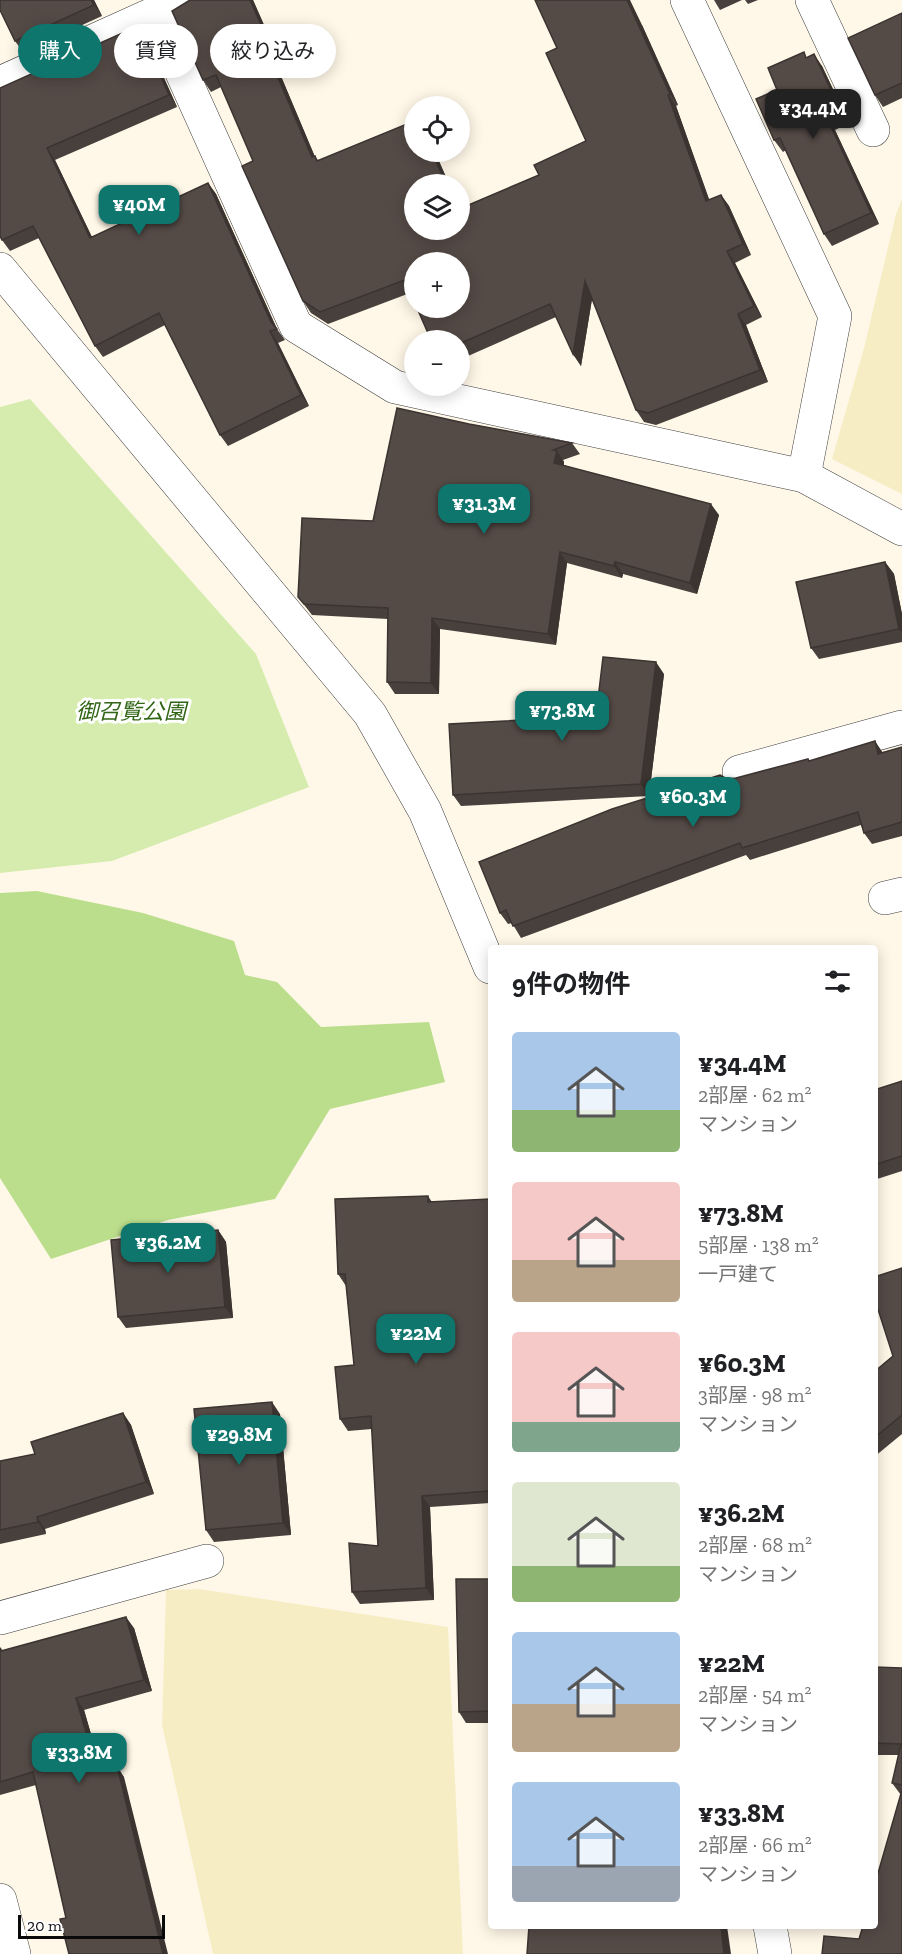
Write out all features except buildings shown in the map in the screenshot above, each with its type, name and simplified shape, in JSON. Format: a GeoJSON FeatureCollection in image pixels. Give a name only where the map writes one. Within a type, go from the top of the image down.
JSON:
{"type":"FeatureCollection","features":[{"type":"Feature","properties":{"kind":"street"},"geometry":{"type":"LineString","coordinates":[[687,0],[835,316],[804,476]]}},
{"type":"Feature","properties":{"kind":"street"},"geometry":{"type":"LineString","coordinates":[[812,0],[873,130]]}},
{"type":"Feature","properties":{"kind":"street"},"geometry":{"type":"LineString","coordinates":[[0,83],[170,7],[296,326],[395,387],[804,476],[902,529]]}},
{"type":"Feature","properties":{"kind":"street"},"geometry":{"type":"LineString","coordinates":[[0,269],[370,714],[425,811],[488,962]]}},
{"type":"Feature","properties":{"kind":"street"},"geometry":{"type":"LineString","coordinates":[[739,772],[902,727]]}},
{"type":"Feature","properties":{"kind":"street"},"geometry":{"type":"LineString","coordinates":[[0,1618],[207,1561]]}},
{"type":"Feature","properties":{"kind":"street"},"geometry":{"type":"LineString","coordinates":[[0,1900],[14,1954]]}},
{"type":"Feature","properties":{"kind":"street"},"geometry":{"type":"LineString","coordinates":[[771,1929],[775,1954]]}},
{"type":"Feature","properties":{"kind":"shaded area"},"geometry":{"type":"Polygon","coordinates":[[[902,199],[902,494],[832,459],[864,348],[896,214],[902,199]]]}},
{"type":"Feature","properties":{"kind":"shaded area"},"geometry":{"type":"Polygon","coordinates":[[[199,1589],[448,1627],[463,1954],[213,1954],[162,1725],[166,1590],[199,1589]]]}},
{"type":"Feature","properties":{"kind":"green space","name":"御召覧公園"},"geometry":{"type":"Polygon","coordinates":[[[30,399],[256,654],[309,787],[112,861],[0,873],[0,407],[30,399]]]}},
{"type":"Feature","properties":{"kind":"green space"},"geometry":{"type":"Polygon","coordinates":[[[37,891],[143,913],[234,941],[245,975],[277,982],[321,1027],[429,1022],[445,1082],[330,1109],[275,1199],[168,1220],[51,1259],[0,1178],[0,893],[37,891]]]}}]}
